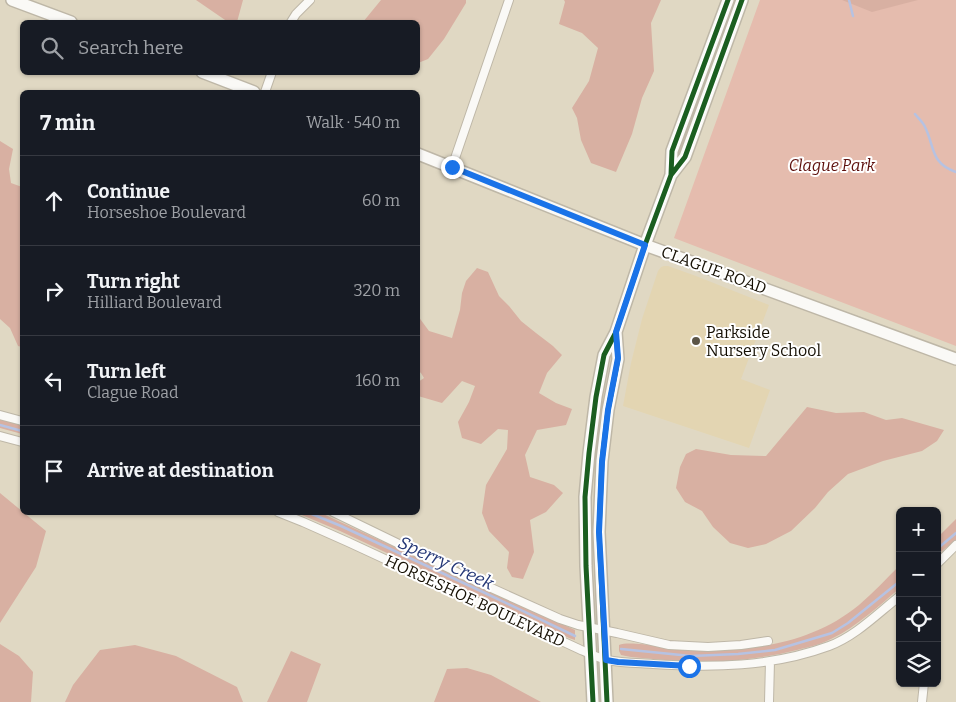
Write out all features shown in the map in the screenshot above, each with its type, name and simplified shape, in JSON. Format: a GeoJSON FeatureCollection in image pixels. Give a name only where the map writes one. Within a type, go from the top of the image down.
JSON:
{"type":"FeatureCollection","features":[{"type":"Feature","properties":{"kind":"main road"},"geometry":{"type":"LineString","coordinates":[[12,0],[66,20]]}},
{"type":"Feature","properties":{"kind":"main road"},"geometry":{"type":"LineString","coordinates":[[672,175],[672,151],[728,0]]}},
{"type":"Feature","properties":{"kind":"main road"},"geometry":{"type":"LineString","coordinates":[[593,702],[585,530],[586,497],[589,452],[604,355],[616,332],[645,245],[672,175],[685,157],[742,0]]}},
{"type":"Feature","properties":{"kind":"main road"},"geometry":{"type":"LineString","coordinates":[[210,75],[249,90]]}},
{"type":"Feature","properties":{"kind":"main road","name":"CLAGUE ROAD"},"geometry":{"type":"LineString","coordinates":[[420,155],[645,245],[956,359]]}},
{"type":"Feature","properties":{"kind":"main road"},"geometry":{"type":"LineString","coordinates":[[607,702],[599,542],[602,462],[608,410],[618,358],[616,332]]}},
{"type":"Feature","properties":{"kind":"street"},"geometry":{"type":"LineString","coordinates":[[292,20],[310,0]]}},
{"type":"Feature","properties":{"kind":"street"},"geometry":{"type":"LineString","coordinates":[[452,167],[509,0]]}},
{"type":"Feature","properties":{"kind":"street"},"geometry":{"type":"LineString","coordinates":[[266,90],[271,75]]}},
{"type":"Feature","properties":{"kind":"street"},"geometry":{"type":"LineString","coordinates":[[0,415],[20,420]]}},
{"type":"Feature","properties":{"kind":"street"},"geometry":{"type":"LineString","coordinates":[[0,436],[20,441]]}},
{"type":"Feature","properties":{"kind":"street","name":"HORSESHOE BOULEVARD"},"geometry":{"type":"LineString","coordinates":[[286,515],[591,655],[618,662],[726,666],[770,661],[801,654],[830,646],[849,635],[899,597]]}},
{"type":"Feature","properties":{"kind":"street","name":"HORSESHOE BOULEVARD"},"geometry":{"type":"LineString","coordinates":[[339,515],[560,620],[669,645],[741,645],[768,641]]}},
{"type":"Feature","properties":{"kind":"street"},"geometry":{"type":"LineString","coordinates":[[941,560],[956,545]]}},
{"type":"Feature","properties":{"kind":"street"},"geometry":{"type":"LineString","coordinates":[[769,702],[770,661]]}},
{"type":"Feature","properties":{"kind":"street"},"geometry":{"type":"LineString","coordinates":[[922,702],[924,687]]}},
{"type":"Feature","properties":{"kind":"shaded area"},"geometry":{"type":"Polygon","coordinates":[[[196,0],[243,0],[238,20],[225,20],[196,0]]]}},
{"type":"Feature","properties":{"kind":"shaded area"},"geometry":{"type":"Polygon","coordinates":[[[381,0],[466,0],[444,39],[428,59],[420,62],[420,20],[365,20],[381,0]]]}},
{"type":"Feature","properties":{"kind":"shaded area"},"geometry":{"type":"Polygon","coordinates":[[[564,0],[661,0],[651,23],[654,71],[642,98],[632,134],[616,172],[591,163],[581,140],[577,118],[572,108],[589,81],[598,48],[582,33],[559,24],[564,0]]]}},
{"type":"Feature","properties":{"kind":"shaded area"},"geometry":{"type":"Polygon","coordinates":[[[842,0],[918,0],[872,12],[842,0]]]}},
{"type":"Feature","properties":{"kind":"shaded area"},"geometry":{"type":"Polygon","coordinates":[[[0,141],[13,149],[9,169],[11,183],[20,186],[20,346],[18,346],[10,328],[0,319],[0,141]]]}},
{"type":"Feature","properties":{"kind":"shaded area","name":"Parkside Nursery School"},"geometry":{"type":"Polygon","coordinates":[[[664,266],[696,276],[769,305],[741,379],[770,390],[749,448],[623,406],[642,319],[658,271],[664,266]]]}},
{"type":"Feature","properties":{"kind":"shaded area"},"geometry":{"type":"Polygon","coordinates":[[[477,268],[488,272],[499,296],[521,321],[562,355],[547,373],[539,393],[556,403],[572,409],[566,425],[537,430],[525,455],[530,477],[554,485],[563,493],[546,512],[530,520],[534,552],[523,579],[512,577],[507,568],[509,552],[489,531],[482,513],[486,485],[507,449],[508,430],[498,429],[481,444],[462,438],[458,422],[475,386],[462,381],[442,403],[420,397],[420,381],[424,378],[420,372],[420,319],[429,331],[452,338],[466,281],[477,268]]]}},
{"type":"Feature","properties":{"kind":"shaded area"},"geometry":{"type":"Polygon","coordinates":[[[807,407],[836,413],[864,412],[886,420],[902,418],[944,430],[937,441],[922,451],[883,461],[848,474],[791,531],[766,544],[748,548],[730,543],[713,527],[702,511],[685,502],[676,488],[680,467],[686,454],[696,449],[731,455],[766,456],[807,407]]]}},
{"type":"Feature","properties":{"kind":"shaded area"},"geometry":{"type":"Polygon","coordinates":[[[0,418],[20,423],[20,433],[0,428],[0,418]]]}},
{"type":"Feature","properties":{"kind":"shaded area"},"geometry":{"type":"Polygon","coordinates":[[[0,493],[20,510],[20,515],[27,515],[46,531],[36,567],[0,623],[0,493]]]}},
{"type":"Feature","properties":{"kind":"shaded area"},"geometry":{"type":"Polygon","coordinates":[[[302,515],[325,515],[575,630],[575,640],[569,638],[302,515]]]}},
{"type":"Feature","properties":{"kind":"shaded area"},"geometry":{"type":"Polygon","coordinates":[[[956,519],[956,540],[941,552],[941,534],[956,519]]]}},
{"type":"Feature","properties":{"kind":"shaded area"},"geometry":{"type":"Polygon","coordinates":[[[896,569],[896,591],[850,628],[829,640],[815,645],[761,657],[711,662],[631,657],[621,655],[619,651],[619,645],[625,644],[707,650],[776,644],[819,630],[840,619],[864,600],[896,569]]]}},
{"type":"Feature","properties":{"kind":"shaded area"},"geometry":{"type":"Polygon","coordinates":[[[0,644],[19,656],[33,672],[31,702],[0,702],[0,644]]]}},
{"type":"Feature","properties":{"kind":"shaded area"},"geometry":{"type":"Polygon","coordinates":[[[135,645],[176,656],[237,687],[243,702],[65,702],[73,685],[100,650],[135,645]]]}},
{"type":"Feature","properties":{"kind":"shaded area"},"geometry":{"type":"Polygon","coordinates":[[[291,651],[321,664],[307,702],[267,702],[291,651]]]}},
{"type":"Feature","properties":{"kind":"shaded area"},"geometry":{"type":"Polygon","coordinates":[[[467,668],[491,675],[541,702],[434,702],[447,669],[467,668]]]}},
{"type":"Feature","properties":{"kind":"green space","name":"Clague Park"},"geometry":{"type":"Polygon","coordinates":[[[760,0],[956,0],[956,346],[674,238],[760,0]]]}},
{"type":"Feature","properties":{"kind":"green space"},"geometry":{"type":"Polygon","coordinates":[[[707,70],[711,71],[681,155],[679,155],[677,153],[707,70]]]}},
{"type":"Feature","properties":{"kind":"waterway"},"geometry":{"type":"LineString","coordinates":[[849,0],[853,16]]}},
{"type":"Feature","properties":{"kind":"waterway"},"geometry":{"type":"LineString","coordinates":[[915,114],[924,125],[937,159],[956,172]]}},
{"type":"Feature","properties":{"kind":"waterway","name":"Sperry Creek"},"geometry":{"type":"LineString","coordinates":[[0,425],[20,430]]}},
{"type":"Feature","properties":{"kind":"waterway","name":"Sperry Creek"},"geometry":{"type":"LineString","coordinates":[[314,515],[575,636]]}},
{"type":"Feature","properties":{"kind":"waterway","name":"Sperry Creek"},"geometry":{"type":"LineString","coordinates":[[941,546],[956,533]]}},
{"type":"Feature","properties":{"kind":"waterway","name":"Sperry Creek"},"geometry":{"type":"LineString","coordinates":[[621,649],[691,656],[775,650],[832,633],[848,623],[896,584]]}},
{"type":"Feature","properties":{"kind":"cycle path"},"geometry":{"type":"LineString","coordinates":[[671,175],[672,151],[728,0]]}},
{"type":"Feature","properties":{"kind":"cycle path"},"geometry":{"type":"LineString","coordinates":[[593,702],[586,566],[585,497],[596,397],[604,355],[616,332],[671,175],[685,157],[742,0]]}},
{"type":"Feature","properties":{"kind":"cycle path"},"geometry":{"type":"LineString","coordinates":[[607,702],[599,532],[602,461],[608,410],[618,359],[616,332]]}},
{"type":"Feature","properties":{"kind":"place","name":"Parkside Nursery School"},"geometry":{"type":"Point","coordinates":[696,341]}},
{"type":"Feature","properties":{"kind":"route"},"geometry":{"type":"LineString","coordinates":[[452,167],[645,245],[616,332],[618,358],[608,410],[602,462],[599,532],[600,580],[606,660],[689,666]]}}]}
